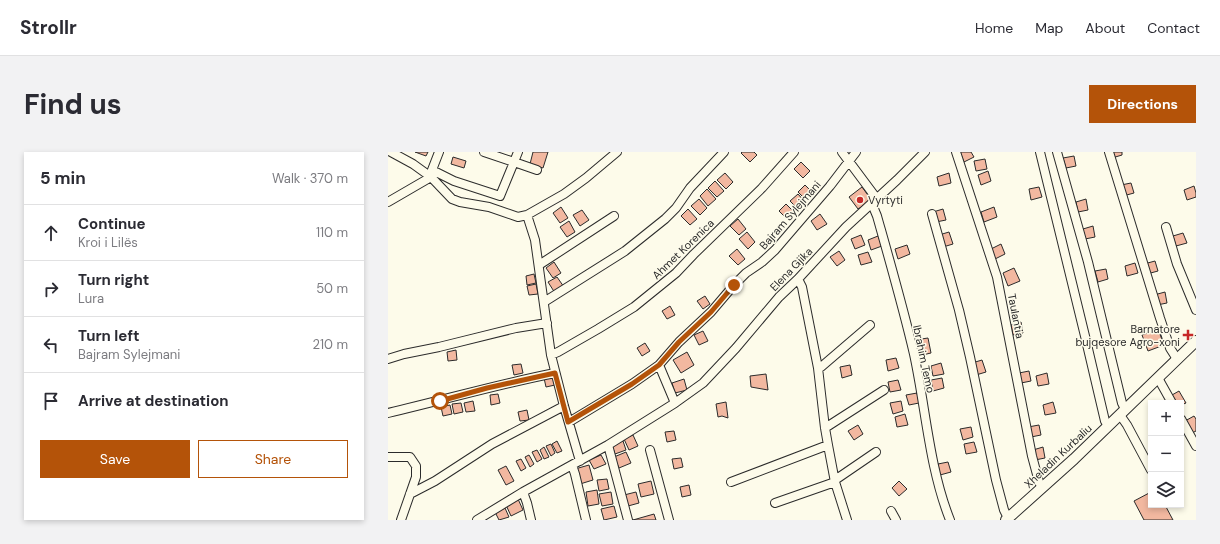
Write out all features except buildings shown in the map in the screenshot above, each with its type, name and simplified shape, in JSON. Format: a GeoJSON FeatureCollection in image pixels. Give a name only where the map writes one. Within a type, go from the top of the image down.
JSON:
{"type":"FeatureCollection","features":[{"type":"Feature","properties":{"kind":"main road","name":"Xheladin Kurbaliu"},"geometry":{"type":"LineString","coordinates":[[1011,518],[1196,341]]}},
{"type":"Feature","properties":{"kind":"street"},"geometry":{"type":"LineString","coordinates":[[391,152],[431,174],[500,196],[518,152]]}},
{"type":"Feature","properties":{"kind":"street"},"geometry":{"type":"LineString","coordinates":[[388,202],[431,174],[439,152]]}},
{"type":"Feature","properties":{"kind":"street"},"geometry":{"type":"LineString","coordinates":[[484,152],[537,170]]}},
{"type":"Feature","properties":{"kind":"street"},"geometry":{"type":"LineString","coordinates":[[431,174],[452,199],[518,217],[528,215],[564,194],[617,152]]}},
{"type":"Feature","properties":{"kind":"street"},"geometry":{"type":"LineString","coordinates":[[544,302],[625,251],[665,220],[676,208],[690,188],[724,152]]}},
{"type":"Feature","properties":{"kind":"street","name":"Ahmet Korenica"},"geometry":{"type":"LineString","coordinates":[[551,355],[598,329],[634,306],[676,273],[762,188],[794,152]]}},
{"type":"Feature","properties":{"kind":"street","name":"Ibrahim Temo"},"geometry":{"type":"LineString","coordinates":[[842,152],[874,202],[914,354],[928,433],[942,499],[950,520]]}},
{"type":"Feature","properties":{"kind":"street","name":"Bajram Sylejmani"},"geometry":{"type":"LineString","coordinates":[[568,422],[625,388],[659,365],[679,342],[711,312],[746,273],[762,262],[775,250],[830,186],[856,152]]}},
{"type":"Feature","properties":{"kind":"street","name":"Elena Gjika"},"geometry":{"type":"LineString","coordinates":[[477,520],[523,492],[608,445],[675,403],[703,383],[736,348],[779,297],[798,279],[846,227],[925,152]]}},
{"type":"Feature","properties":{"kind":"street","name":"Taulantia"},"geometry":{"type":"LineString","coordinates":[[956,152],[997,277],[1032,456],[1042,488]]}},
{"type":"Feature","properties":{"kind":"street"},"geometry":{"type":"LineString","coordinates":[[1040,152],[1086,336],[1105,421],[1108,426]]}},
{"type":"Feature","properties":{"kind":"street"},"geometry":{"type":"LineString","coordinates":[[1057,152],[1088,262],[1120,396],[1122,412],[1127,425],[1148,464]]}},
{"type":"Feature","properties":{"kind":"street"},"geometry":{"type":"LineString","coordinates":[[1110,152],[1160,318],[1170,348],[1178,359]]}},
{"type":"Feature","properties":{"kind":"street"},"geometry":{"type":"LineString","coordinates":[[932,214],[959,310],[996,480],[1004,510],[1011,518]]}},
{"type":"Feature","properties":{"kind":"street"},"geometry":{"type":"LineString","coordinates":[[528,215],[535,240],[551,355],[568,422],[580,461]]}},
{"type":"Feature","properties":{"kind":"street"},"geometry":{"type":"LineString","coordinates":[[539,265],[614,216]]}},
{"type":"Feature","properties":{"kind":"street"},"geometry":{"type":"LineString","coordinates":[[1166,227],[1178,264],[1196,310]]}},
{"type":"Feature","properties":{"kind":"street"},"geometry":{"type":"LineString","coordinates":[[798,279],[802,286],[818,368],[825,428],[835,481],[847,520]]}},
{"type":"Feature","properties":{"kind":"street"},"geometry":{"type":"LineString","coordinates":[[388,359],[516,328],[547,323]]}},
{"type":"Feature","properties":{"kind":"street"},"geometry":{"type":"LineString","coordinates":[[818,368],[870,325]]}},
{"type":"Feature","properties":{"kind":"street"},"geometry":{"type":"LineString","coordinates":[[659,365],[675,403]]}},
{"type":"Feature","properties":{"kind":"street"},"geometry":{"type":"LineString","coordinates":[[388,412],[555,373]]}},
{"type":"Feature","properties":{"kind":"street"},"geometry":{"type":"LineString","coordinates":[[1158,378],[1170,400]]}},
{"type":"Feature","properties":{"kind":"street"},"geometry":{"type":"LineString","coordinates":[[825,428],[884,390]]}},
{"type":"Feature","properties":{"kind":"street"},"geometry":{"type":"LineString","coordinates":[[410,494],[435,481],[492,444],[564,406]]}},
{"type":"Feature","properties":{"kind":"street"},"geometry":{"type":"LineString","coordinates":[[1184,424],[1196,446]]}},
{"type":"Feature","properties":{"kind":"street"},"geometry":{"type":"LineString","coordinates":[[608,445],[628,520]]}},
{"type":"Feature","properties":{"kind":"street"},"geometry":{"type":"LineString","coordinates":[[731,482],[828,445]]}},
{"type":"Feature","properties":{"kind":"street"},"geometry":{"type":"LineString","coordinates":[[650,450],[669,520]]}},
{"type":"Feature","properties":{"kind":"street"},"geometry":{"type":"LineString","coordinates":[[775,503],[835,481],[876,452]]}},
{"type":"Feature","properties":{"kind":"street"},"geometry":{"type":"LineString","coordinates":[[388,457],[410,457],[416,466],[416,478],[401,520]]}},
{"type":"Feature","properties":{"kind":"street"},"geometry":{"type":"LineString","coordinates":[[572,465],[586,520]]}},
{"type":"Feature","properties":{"kind":"street"},"geometry":{"type":"LineString","coordinates":[[523,492],[531,520]]}},
{"type":"Feature","properties":{"kind":"street"},"geometry":{"type":"LineString","coordinates":[[891,511],[896,520]]}},
{"type":"Feature","properties":{"kind":"place","name":"Vyrtyti"},"geometry":{"type":"Point","coordinates":[860,200]}},
{"type":"Feature","properties":{"kind":"place","name":"Barnatore bujqesore Agro-xoni"},"geometry":{"type":"Point","coordinates":[1188,335]}},
{"type":"Feature","properties":{"kind":"route"},"geometry":{"type":"LineString","coordinates":[[440,401],[487,388],[555,373],[568,422],[632,384],[659,365],[679,342],[711,312],[734,285]]}}]}
